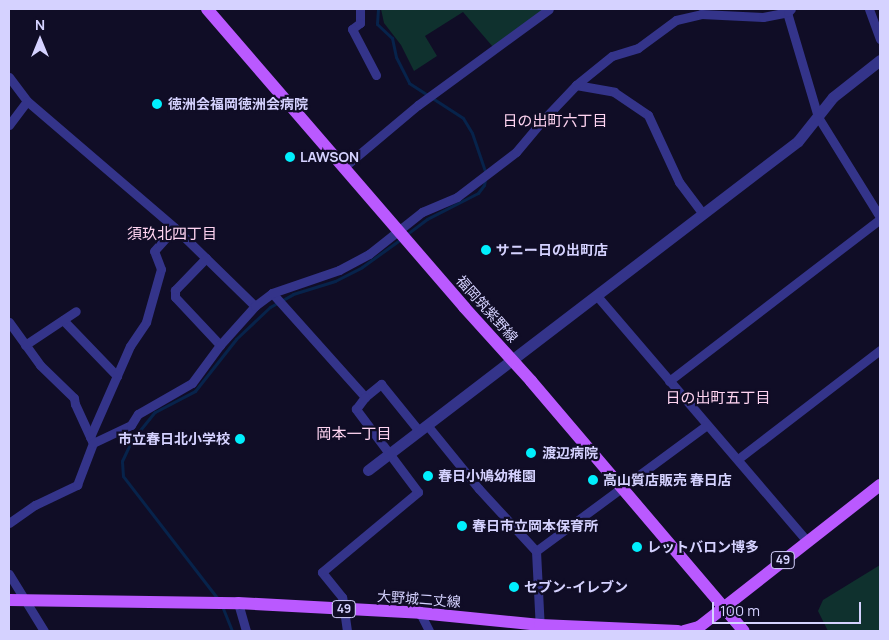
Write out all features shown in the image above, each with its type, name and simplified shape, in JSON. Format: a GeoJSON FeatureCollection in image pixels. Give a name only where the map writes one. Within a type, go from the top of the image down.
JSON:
{"type":"FeatureCollection","features":[{"type":"Feature","properties":{"kind":"main road","name":"福岡筑紫野線"},"geometry":{"type":"LineString","coordinates":[[207,9],[513,360],[744,631]]}},
{"type":"Feature","properties":{"kind":"main road","name":"49"},"geometry":{"type":"LineString","coordinates":[[684,631],[699,627],[880,485]]}},
{"type":"Feature","properties":{"kind":"main road","name":"大野城二丈線"},"geometry":{"type":"LineString","coordinates":[[9,600],[238,603],[420,613],[540,628],[678,631]]}},
{"type":"Feature","properties":{"kind":"street"},"geometry":{"type":"LineString","coordinates":[[360,9],[360,23],[352,29],[376,75]]}},
{"type":"Feature","properties":{"kind":"street"},"geometry":{"type":"LineString","coordinates":[[344,167],[418,105],[549,9]]}},
{"type":"Feature","properties":{"kind":"street"},"geometry":{"type":"LineString","coordinates":[[869,9],[880,39]]}},
{"type":"Feature","properties":{"kind":"street"},"geometry":{"type":"LineString","coordinates":[[92,440],[131,424],[138,414],[192,383],[220,345],[255,306],[272,293],[339,270],[369,254],[422,212],[457,197],[516,152],[576,85],[612,56],[638,48],[676,20],[701,14],[763,17],[789,10],[818,117],[880,218],[669,381]]}},
{"type":"Feature","properties":{"kind":"street"},"geometry":{"type":"LineString","coordinates":[[368,470],[798,141],[833,97],[880,60]]}},
{"type":"Feature","properties":{"kind":"street"},"geometry":{"type":"LineString","coordinates":[[9,77],[27,101],[176,228],[255,306]]}},
{"type":"Feature","properties":{"kind":"street"},"geometry":{"type":"LineString","coordinates":[[576,85],[614,92],[648,115],[679,182],[703,214]]}},
{"type":"Feature","properties":{"kind":"street"},"geometry":{"type":"LineString","coordinates":[[9,91],[19,90]]}},
{"type":"Feature","properties":{"kind":"street"},"geometry":{"type":"LineString","coordinates":[[9,125],[27,101]]}},
{"type":"Feature","properties":{"kind":"street"},"geometry":{"type":"LineString","coordinates":[[9,523],[35,505],[77,485],[117,376],[130,346],[146,322],[161,269],[154,251],[176,228]]}},
{"type":"Feature","properties":{"kind":"street"},"geometry":{"type":"LineString","coordinates":[[206,258],[175,290],[175,297],[220,345]]}},
{"type":"Feature","properties":{"kind":"street"},"geometry":{"type":"LineString","coordinates":[[272,293],[365,397]]}},
{"type":"Feature","properties":{"kind":"street"},"geometry":{"type":"LineString","coordinates":[[596,296],[807,541]]}},
{"type":"Feature","properties":{"kind":"street"},"geometry":{"type":"LineString","coordinates":[[26,345],[76,311]]}},
{"type":"Feature","properties":{"kind":"street"},"geometry":{"type":"LineString","coordinates":[[63,320],[117,376]]}},
{"type":"Feature","properties":{"kind":"street"},"geometry":{"type":"LineString","coordinates":[[9,322],[12,333],[26,345],[40,365],[74,398],[92,440]]}},
{"type":"Feature","properties":{"kind":"street"},"geometry":{"type":"LineString","coordinates":[[738,459],[880,350]]}},
{"type":"Feature","properties":{"kind":"street"},"geometry":{"type":"LineString","coordinates":[[347,631],[342,597],[322,572],[418,492],[356,409],[365,397],[381,384],[536,551],[540,628]]}},
{"type":"Feature","properties":{"kind":"street"},"geometry":{"type":"LineString","coordinates":[[536,551],[707,425]]}},
{"type":"Feature","properties":{"kind":"street"},"geometry":{"type":"LineString","coordinates":[[9,574],[44,631]]}},
{"type":"Feature","properties":{"kind":"street"},"geometry":{"type":"LineString","coordinates":[[238,603],[246,631]]}},
{"type":"Feature","properties":{"kind":"street"},"geometry":{"type":"LineString","coordinates":[[420,613],[429,631]]}},
{"type":"Feature","properties":{"kind":"green space"},"geometry":{"type":"Polygon","coordinates":[[[381,9],[547,9],[493,47],[463,12],[425,36],[437,56],[414,71],[401,45],[384,23],[381,9]]]}},
{"type":"Feature","properties":{"kind":"green space"},"geometry":{"type":"Polygon","coordinates":[[[880,565],[880,631],[828,631],[818,611],[823,600],[880,565]]]}},
{"type":"Feature","properties":{"kind":"waterway"},"geometry":{"type":"LineString","coordinates":[[378,9],[377,24],[392,38],[396,57],[409,83],[463,118],[472,133],[486,174],[484,185],[478,193],[427,219],[406,235]]}},
{"type":"Feature","properties":{"kind":"waterway"},"geometry":{"type":"LineString","coordinates":[[218,599],[123,476],[122,461],[132,440],[155,412],[195,391],[236,339],[270,307],[293,294],[335,281],[362,267],[401,239]]}},
{"type":"Feature","properties":{"kind":"waterway"},"geometry":{"type":"LineString","coordinates":[[222,606],[232,631]]}},
{"type":"Feature","properties":{"kind":"place","name":"徳洲会福岡徳洲会病院"},"geometry":{"type":"Point","coordinates":[157,104]}},
{"type":"Feature","properties":{"kind":"place","name":"LAWSON"},"geometry":{"type":"Point","coordinates":[290,157]}},
{"type":"Feature","properties":{"kind":"place","name":"サニー日の出町店"},"geometry":{"type":"Point","coordinates":[486,250]}},
{"type":"Feature","properties":{"kind":"place","name":"市立春日北小学校"},"geometry":{"type":"Point","coordinates":[240,439]}},
{"type":"Feature","properties":{"kind":"place","name":"渡辺病院"},"geometry":{"type":"Point","coordinates":[531,453]}},
{"type":"Feature","properties":{"kind":"place","name":"春日小鳩幼稚園"},"geometry":{"type":"Point","coordinates":[428,476]}},
{"type":"Feature","properties":{"kind":"place","name":"高山質店販売 春日店"},"geometry":{"type":"Point","coordinates":[593,480]}},
{"type":"Feature","properties":{"kind":"place","name":"春日市立岡本保育所"},"geometry":{"type":"Point","coordinates":[462,526]}},
{"type":"Feature","properties":{"kind":"place","name":"レットバロン博多"},"geometry":{"type":"Point","coordinates":[637,547]}},
{"type":"Feature","properties":{"kind":"place","name":"セブン-イレブン"},"geometry":{"type":"Point","coordinates":[514,587]}},
{"type":"Feature","properties":{"kind":"district","name":"日の出町六丁目"},"geometry":{"type":"Point","coordinates":[555,121]}},
{"type":"Feature","properties":{"kind":"district","name":"須玖北四丁目"},"geometry":{"type":"Point","coordinates":[172,234]}},
{"type":"Feature","properties":{"kind":"district","name":"日の出町五丁目"},"geometry":{"type":"Point","coordinates":[718,398]}},
{"type":"Feature","properties":{"kind":"district","name":"岡本一丁目"},"geometry":{"type":"Point","coordinates":[354,434]}}]}
